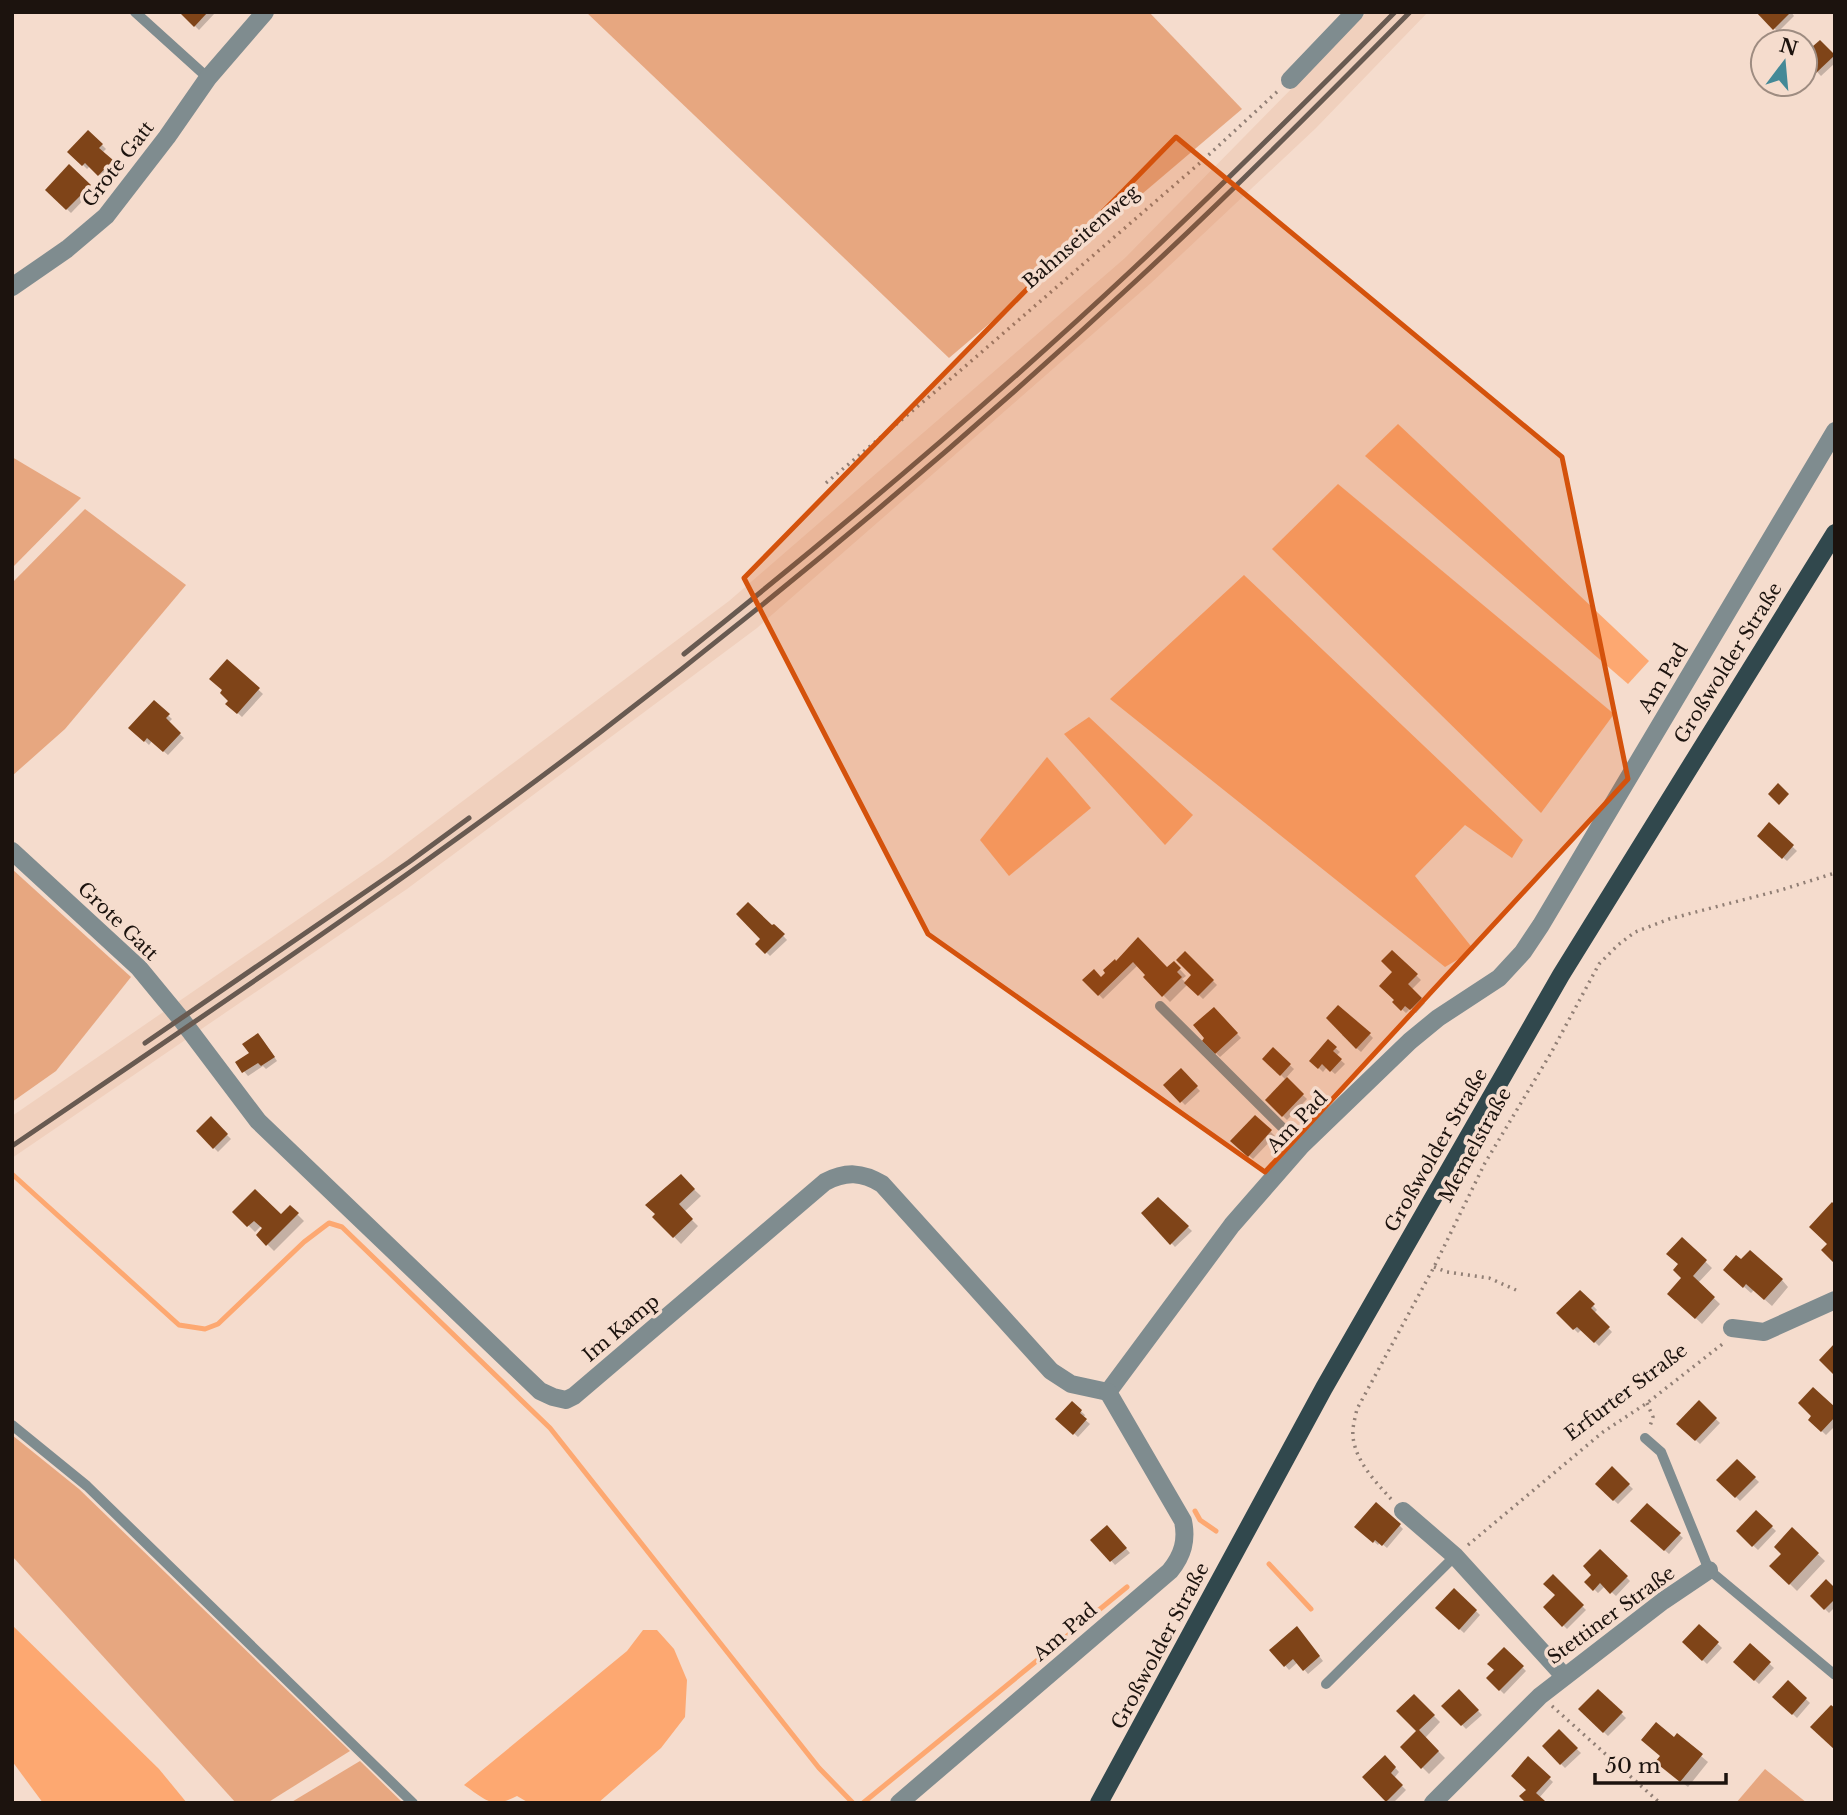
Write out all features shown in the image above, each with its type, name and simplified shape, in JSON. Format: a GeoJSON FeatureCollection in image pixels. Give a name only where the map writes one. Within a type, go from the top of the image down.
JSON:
{"type":"FeatureCollection","features":[{"type":"Feature","properties":{"kind":"main road","name":"Großwolder Straße"},"geometry":{"type":"LineString","coordinates":[[1100,1803],[1324,1388],[1561,975],[1835,533]]}},
{"type":"Feature","properties":{"kind":"street","name":"Grote Gatt"},"geometry":{"type":"LineString","coordinates":[[12,287],[67,249],[106,216],[208,78],[265,12]]}},
{"type":"Feature","properties":{"kind":"street"},"geometry":{"type":"LineString","coordinates":[[1290,80],[1355,12]]}},
{"type":"Feature","properties":{"kind":"street","name":"Am Pad"},"geometry":{"type":"LineString","coordinates":[[899,1803],[1170,1571],[1177,1562],[1186,1534],[1183,1521],[1108,1392],[1232,1225],[1301,1146],[1410,1041],[1438,1018],[1499,978],[1522,952],[1541,925],[1835,431]]}},
{"type":"Feature","properties":{"kind":"street","name":"Grote Gatt"},"geometry":{"type":"LineString","coordinates":[[12,851],[139,968],[187,1027]]}},
{"type":"Feature","properties":{"kind":"street","name":"Im Kamp"},"geometry":{"type":"LineString","coordinates":[[187,1027],[258,1121],[447,1299],[516,1369],[540,1391],[553,1397],[566,1400],[574,1396],[825,1182],[847,1173],[861,1174],[882,1184],[1051,1371],[1071,1384],[1108,1392]]}},
{"type":"Feature","properties":{"kind":"street"},"geometry":{"type":"LineString","coordinates":[[1732,1328],[1764,1332],[1835,1300]]}},
{"type":"Feature","properties":{"kind":"street"},"geometry":{"type":"LineString","coordinates":[[1403,1511],[1455,1556],[1564,1676]]}},
{"type":"Feature","properties":{"kind":"street","name":"Stettiner Straße"},"geometry":{"type":"LineString","coordinates":[[1433,1803],[1539,1696],[1709,1570]]}},
{"type":"Feature","properties":{"kind":"lane"},"geometry":{"type":"LineString","coordinates":[[135,12],[208,78]]}},
{"type":"Feature","properties":{"kind":"lane"},"geometry":{"type":"LineString","coordinates":[[1160,1006],[1301,1146]]}},
{"type":"Feature","properties":{"kind":"lane"},"geometry":{"type":"LineString","coordinates":[[12,1425],[87,1486],[413,1803]]}},
{"type":"Feature","properties":{"kind":"lane"},"geometry":{"type":"LineString","coordinates":[[1645,1438],[1661,1452],[1709,1570],[1835,1675]]}},
{"type":"Feature","properties":{"kind":"lane"},"geometry":{"type":"LineString","coordinates":[[1326,1684],[1455,1556]]}},
{"type":"Feature","properties":{"kind":"path","name":"Bahnseitenweg"},"geometry":{"type":"LineString","coordinates":[[826,484],[1191,170],[1290,80]]}},
{"type":"Feature","properties":{"kind":"path","name":"Memelstraße"},"geometry":{"type":"LineString","coordinates":[[1403,1511],[1366,1471],[1358,1454],[1352,1436],[1357,1409],[1434,1267],[1485,1163],[1551,1053],[1599,964],[1635,932],[1669,919],[1835,873]]}},
{"type":"Feature","properties":{"kind":"path"},"geometry":{"type":"LineString","coordinates":[[1434,1267],[1447,1272],[1489,1278],[1516,1290]]}},
{"type":"Feature","properties":{"kind":"path","name":"Erfurter Straße"},"geometry":{"type":"LineString","coordinates":[[1455,1556],[1603,1432],[1647,1403],[1723,1345],[1732,1328]]}},
{"type":"Feature","properties":{"kind":"path"},"geometry":{"type":"LineString","coordinates":[[1645,1438],[1653,1417],[1647,1403]]}},
{"type":"Feature","properties":{"kind":"path"},"geometry":{"type":"LineString","coordinates":[[1539,1696],[1660,1803]]}},
{"type":"Feature","properties":{"kind":"highlighted area"},"geometry":{"type":"Polygon","coordinates":[[[1176,137],[1562,457],[1628,779],[1265,1172],[928,934],[744,578],[1176,137]]]}},
{"type":"Feature","properties":{"kind":"shaded area"},"geometry":{"type":"Polygon","coordinates":[[[586,12],[1149,12],[1242,109],[949,358],[586,12]]]}},
{"type":"Feature","properties":{"kind":"shaded area"},"geometry":{"type":"Polygon","coordinates":[[[1367,12],[1428,12],[1316,128],[1151,283],[757,628],[407,889],[12,1158],[12,1116],[383,861],[729,601],[1125,258],[1367,12]]]}},
{"type":"Feature","properties":{"kind":"shaded area"},"geometry":{"type":"Polygon","coordinates":[[[1398,424],[1649,661],[1628,684],[1365,456],[1398,424]]]}},
{"type":"Feature","properties":{"kind":"shaded area"},"geometry":{"type":"Polygon","coordinates":[[[12,457],[81,498],[12,568],[12,457]]]}},
{"type":"Feature","properties":{"kind":"shaded area"},"geometry":{"type":"Polygon","coordinates":[[[1338,484],[1614,714],[1541,813],[1272,549],[1338,484]]]}},
{"type":"Feature","properties":{"kind":"shaded area"},"geometry":{"type":"Polygon","coordinates":[[[85,509],[186,585],[65,729],[12,776],[12,583],[85,509]]]}},
{"type":"Feature","properties":{"kind":"shaded area"},"geometry":{"type":"Polygon","coordinates":[[[1244,575],[1523,840],[1512,858],[1465,825],[1415,876],[1474,950],[1445,967],[1110,699],[1244,575]]]}},
{"type":"Feature","properties":{"kind":"shaded area"},"geometry":{"type":"Polygon","coordinates":[[[1089,717],[1193,815],[1165,845],[1064,734],[1089,717]]]}},
{"type":"Feature","properties":{"kind":"shaded area"},"geometry":{"type":"Polygon","coordinates":[[[1047,757],[1091,808],[1009,876],[980,840],[1047,757]]]}},
{"type":"Feature","properties":{"kind":"shaded area"},"geometry":{"type":"Polygon","coordinates":[[[12,869],[131,977],[56,1071],[12,1102],[12,869]]]}},
{"type":"Feature","properties":{"kind":"shaded area"},"geometry":{"type":"Polygon","coordinates":[[[12,1435],[79,1489],[350,1751],[267,1803],[236,1803],[12,1556],[12,1435]]]}},
{"type":"Feature","properties":{"kind":"shaded area"},"geometry":{"type":"Polygon","coordinates":[[[12,1625],[159,1769],[187,1803],[43,1803],[12,1761],[12,1625]]]}},
{"type":"Feature","properties":{"kind":"shaded area"},"geometry":{"type":"Polygon","coordinates":[[[643,1630],[657,1630],[674,1649],[687,1680],[685,1717],[661,1748],[598,1803],[529,1803],[517,1796],[495,1802],[464,1785],[627,1651],[643,1630]]]}},
{"type":"Feature","properties":{"kind":"shaded area"},"geometry":{"type":"Polygon","coordinates":[[[360,1761],[403,1803],[290,1803],[360,1761]]]}},
{"type":"Feature","properties":{"kind":"shaded area"},"geometry":{"type":"Polygon","coordinates":[[[1765,1769],[1807,1803],[1736,1803],[1765,1769]]]}},
{"type":"Feature","properties":{"kind":"building"},"geometry":{"type":"Polygon","coordinates":[[[179,12],[208,12],[194,27],[179,12]]]}},
{"type":"Feature","properties":{"kind":"building"},"geometry":{"type":"Polygon","coordinates":[[[1756,12],[1791,12],[1775,28],[1771,28],[1756,12]]]}},
{"type":"Feature","properties":{"kind":"building"},"geometry":{"type":"Polygon","coordinates":[[[1819,41],[1835,55],[1819,70],[1819,41]]]}},
{"type":"Feature","properties":{"kind":"building"},"geometry":{"type":"Polygon","coordinates":[[[88,130],[103,144],[99,148],[113,160],[98,176],[85,163],[82,166],[67,152],[88,130]]]}},
{"type":"Feature","properties":{"kind":"building"},"geometry":{"type":"Polygon","coordinates":[[[69,164],[91,185],[66,210],[45,190],[69,164]]]}},
{"type":"Feature","properties":{"kind":"building"},"geometry":{"type":"Polygon","coordinates":[[[227,659],[260,688],[237,714],[225,704],[228,701],[220,693],[222,690],[209,679],[227,659]]]}},
{"type":"Feature","properties":{"kind":"building"},"geometry":{"type":"Polygon","coordinates":[[[154,700],[170,714],[166,718],[181,733],[163,752],[147,738],[144,742],[128,728],[154,700]]]}},
{"type":"Feature","properties":{"kind":"building"},"geometry":{"type":"Polygon","coordinates":[[[1778,783],[1789,794],[1779,805],[1768,794],[1778,783]]]}},
{"type":"Feature","properties":{"kind":"building"},"geometry":{"type":"Polygon","coordinates":[[[1769,822],[1794,845],[1782,859],[1757,836],[1769,822]]]}},
{"type":"Feature","properties":{"kind":"building"},"geometry":{"type":"Polygon","coordinates":[[[748,902],[785,934],[765,954],[755,944],[760,939],[736,914],[748,902]]]}},
{"type":"Feature","properties":{"kind":"building"},"geometry":{"type":"Polygon","coordinates":[[[1138,937],[1167,967],[1174,961],[1181,968],[1177,972],[1182,977],[1162,997],[1133,962],[1098,996],[1082,980],[1094,969],[1101,977],[1105,973],[1103,970],[1115,959],[1116,961],[1138,937]]]}},
{"type":"Feature","properties":{"kind":"building"},"geometry":{"type":"Polygon","coordinates":[[[1392,950],[1418,974],[1408,984],[1422,998],[1410,1010],[1405,1006],[1401,1011],[1379,986],[1392,972],[1381,961],[1392,950]]]}},
{"type":"Feature","properties":{"kind":"building"},"geometry":{"type":"Polygon","coordinates":[[[1185,951],[1214,980],[1198,996],[1184,983],[1191,975],[1176,960],[1185,951]]]}},
{"type":"Feature","properties":{"kind":"building"},"geometry":{"type":"Polygon","coordinates":[[[1338,1005],[1371,1033],[1356,1049],[1326,1018],[1338,1005]]]}},
{"type":"Feature","properties":{"kind":"building"},"geometry":{"type":"Polygon","coordinates":[[[1214,1007],[1238,1033],[1215,1054],[1202,1041],[1204,1038],[1193,1025],[1214,1007]]]}},
{"type":"Feature","properties":{"kind":"building"},"geometry":{"type":"Polygon","coordinates":[[[258,1033],[275,1057],[242,1073],[235,1062],[249,1053],[242,1044],[258,1033]]]}},
{"type":"Feature","properties":{"kind":"building"},"geometry":{"type":"Polygon","coordinates":[[[1328,1039],[1337,1047],[1333,1051],[1342,1059],[1330,1072],[1322,1064],[1318,1069],[1309,1061],[1328,1039]]]}},
{"type":"Feature","properties":{"kind":"building"},"geometry":{"type":"Polygon","coordinates":[[[1273,1047],[1291,1064],[1280,1076],[1262,1059],[1273,1047]]]}},
{"type":"Feature","properties":{"kind":"building"},"geometry":{"type":"Polygon","coordinates":[[[1181,1068],[1198,1086],[1180,1103],[1163,1085],[1181,1068]]]}},
{"type":"Feature","properties":{"kind":"building"},"geometry":{"type":"Polygon","coordinates":[[[1287,1077],[1304,1094],[1282,1117],[1265,1100],[1287,1077]]]}},
{"type":"Feature","properties":{"kind":"building"},"geometry":{"type":"Polygon","coordinates":[[[1255,1115],[1272,1130],[1248,1157],[1230,1141],[1255,1115]]]}},
{"type":"Feature","properties":{"kind":"building"},"geometry":{"type":"Polygon","coordinates":[[[211,1116],[228,1134],[213,1149],[196,1131],[211,1116]]]}},
{"type":"Feature","properties":{"kind":"building"},"geometry":{"type":"Polygon","coordinates":[[[681,1174],[695,1189],[679,1204],[693,1219],[673,1238],[652,1217],[655,1214],[645,1205],[681,1174]]]}},
{"type":"Feature","properties":{"kind":"building"},"geometry":{"type":"Polygon","coordinates":[[[255,1189],[281,1214],[290,1205],[299,1213],[266,1246],[256,1235],[262,1228],[254,1221],[247,1227],[232,1212],[255,1189]]]}},
{"type":"Feature","properties":{"kind":"building"},"geometry":{"type":"Polygon","coordinates":[[[1158,1197],[1189,1226],[1170,1245],[1141,1213],[1158,1197]]]}},
{"type":"Feature","properties":{"kind":"building"},"geometry":{"type":"Polygon","coordinates":[[[1832,1202],[1835,1205],[1835,1264],[1821,1250],[1827,1244],[1809,1227],[1832,1202]]]}},
{"type":"Feature","properties":{"kind":"building"},"geometry":{"type":"Polygon","coordinates":[[[1682,1237],[1707,1260],[1693,1276],[1715,1297],[1695,1319],[1667,1294],[1681,1278],[1673,1270],[1678,1264],[1666,1254],[1682,1237]]]}},
{"type":"Feature","properties":{"kind":"building"},"geometry":{"type":"Polygon","coordinates":[[[1750,1250],[1783,1279],[1764,1300],[1746,1284],[1743,1288],[1723,1270],[1736,1255],[1741,1259],[1750,1250]]]}},
{"type":"Feature","properties":{"kind":"building"},"geometry":{"type":"Polygon","coordinates":[[[1580,1290],[1595,1304],[1591,1308],[1610,1327],[1594,1343],[1577,1327],[1573,1330],[1556,1313],[1580,1290]]]}},
{"type":"Feature","properties":{"kind":"building"},"geometry":{"type":"Polygon","coordinates":[[[1835,1343],[1835,1376],[1819,1360],[1835,1343]]]}},
{"type":"Feature","properties":{"kind":"building"},"geometry":{"type":"Polygon","coordinates":[[[1813,1387],[1835,1407],[1835,1417],[1821,1432],[1808,1420],[1811,1416],[1798,1403],[1813,1387]]]}},
{"type":"Feature","properties":{"kind":"building"},"geometry":{"type":"Polygon","coordinates":[[[1699,1400],[1717,1418],[1695,1441],[1676,1424],[1699,1400]]]}},
{"type":"Feature","properties":{"kind":"building"},"geometry":{"type":"Polygon","coordinates":[[[1072,1401],[1087,1419],[1073,1435],[1055,1419],[1072,1401]]]}},
{"type":"Feature","properties":{"kind":"building"},"geometry":{"type":"Polygon","coordinates":[[[1737,1459],[1756,1477],[1735,1498],[1716,1480],[1737,1459]]]}},
{"type":"Feature","properties":{"kind":"building"},"geometry":{"type":"Polygon","coordinates":[[[1612,1466],[1630,1484],[1613,1501],[1595,1484],[1612,1466]]]}},
{"type":"Feature","properties":{"kind":"building"},"geometry":{"type":"Polygon","coordinates":[[[1376,1502],[1401,1524],[1382,1546],[1375,1540],[1373,1543],[1354,1527],[1376,1502]]]}},
{"type":"Feature","properties":{"kind":"building"},"geometry":{"type":"Polygon","coordinates":[[[1647,1503],[1681,1533],[1664,1551],[1630,1521],[1647,1503]]]}},
{"type":"Feature","properties":{"kind":"building"},"geometry":{"type":"Polygon","coordinates":[[[1756,1510],[1773,1526],[1752,1547],[1736,1531],[1756,1510]]]}},
{"type":"Feature","properties":{"kind":"building"},"geometry":{"type":"Polygon","coordinates":[[[1107,1525],[1127,1548],[1110,1562],[1090,1540],[1107,1525]]]}},
{"type":"Feature","properties":{"kind":"building"},"geometry":{"type":"Polygon","coordinates":[[[1792,1527],[1819,1553],[1789,1585],[1769,1566],[1781,1554],[1774,1547],[1792,1527]]]}},
{"type":"Feature","properties":{"kind":"building"},"geometry":{"type":"Polygon","coordinates":[[[1600,1549],[1628,1576],[1610,1594],[1600,1583],[1593,1591],[1584,1582],[1591,1575],[1583,1566],[1600,1549]]]}},
{"type":"Feature","properties":{"kind":"building"},"geometry":{"type":"Polygon","coordinates":[[[1553,1574],[1584,1605],[1562,1627],[1543,1607],[1555,1595],[1543,1584],[1553,1574]]]}},
{"type":"Feature","properties":{"kind":"building"},"geometry":{"type":"Polygon","coordinates":[[[1826,1579],[1835,1588],[1835,1599],[1824,1610],[1810,1596],[1826,1579]]]}},
{"type":"Feature","properties":{"kind":"building"},"geometry":{"type":"Polygon","coordinates":[[[1454,1588],[1477,1610],[1459,1630],[1435,1608],[1454,1588]]]}},
{"type":"Feature","properties":{"kind":"building"},"geometry":{"type":"Polygon","coordinates":[[[1699,1624],[1719,1642],[1702,1661],[1682,1642],[1699,1624]]]}},
{"type":"Feature","properties":{"kind":"building"},"geometry":{"type":"Polygon","coordinates":[[[1297,1626],[1320,1656],[1303,1671],[1293,1659],[1284,1667],[1269,1650],[1297,1626]]]}},
{"type":"Feature","properties":{"kind":"building"},"geometry":{"type":"Polygon","coordinates":[[[1750,1643],[1771,1662],[1754,1681],[1733,1662],[1750,1643]]]}},
{"type":"Feature","properties":{"kind":"building"},"geometry":{"type":"Polygon","coordinates":[[[1504,1647],[1524,1666],[1499,1691],[1486,1678],[1494,1670],[1487,1664],[1504,1647]]]}},
{"type":"Feature","properties":{"kind":"building"},"geometry":{"type":"Polygon","coordinates":[[[1788,1680],[1807,1698],[1792,1715],[1772,1697],[1788,1680]]]}},
{"type":"Feature","properties":{"kind":"building"},"geometry":{"type":"Polygon","coordinates":[[[1459,1689],[1479,1710],[1461,1726],[1441,1706],[1459,1689]]]}},
{"type":"Feature","properties":{"kind":"building"},"geometry":{"type":"Polygon","coordinates":[[[1598,1689],[1623,1712],[1603,1733],[1578,1709],[1598,1689]]]}},
{"type":"Feature","properties":{"kind":"building"},"geometry":{"type":"Polygon","coordinates":[[[1414,1694],[1435,1715],[1419,1730],[1439,1751],[1421,1769],[1400,1747],[1416,1731],[1396,1711],[1414,1694]]]}},
{"type":"Feature","properties":{"kind":"building"},"geometry":{"type":"Polygon","coordinates":[[[1831,1705],[1835,1708],[1835,1750],[1810,1727],[1831,1705]]]}},
{"type":"Feature","properties":{"kind":"building"},"geometry":{"type":"Polygon","coordinates":[[[1656,1722],[1674,1737],[1677,1733],[1703,1754],[1680,1782],[1655,1762],[1660,1756],[1641,1740],[1656,1722]]]}},
{"type":"Feature","properties":{"kind":"building"},"geometry":{"type":"Polygon","coordinates":[[[1559,1729],[1578,1748],[1560,1765],[1542,1746],[1559,1729]]]}},
{"type":"Feature","properties":{"kind":"building"},"geometry":{"type":"Polygon","coordinates":[[[1385,1755],[1396,1767],[1391,1773],[1403,1785],[1386,1802],[1362,1777],[1385,1755]]]}},
{"type":"Feature","properties":{"kind":"building"},"geometry":{"type":"Polygon","coordinates":[[[1528,1756],[1551,1777],[1536,1793],[1544,1803],[1526,1803],[1519,1796],[1526,1790],[1511,1776],[1528,1756]]]}},
{"type":"Feature","properties":{"kind":"waterway"},"geometry":{"type":"LineString","coordinates":[[12,1174],[179,1325],[205,1329],[218,1324],[304,1242],[329,1223],[342,1227],[550,1428],[819,1768],[853,1803]]}},
{"type":"Feature","properties":{"kind":"waterway"},"geometry":{"type":"LineString","coordinates":[[1195,1511],[1200,1520],[1216,1531]]}},
{"type":"Feature","properties":{"kind":"waterway"},"geometry":{"type":"LineString","coordinates":[[1269,1564],[1311,1609]]}},
{"type":"Feature","properties":{"kind":"waterway"},"geometry":{"type":"LineString","coordinates":[[863,1803],[1127,1587]]}},
{"type":"Feature","properties":{"kind":"railway"},"geometry":{"type":"LineString","coordinates":[[684,654],[913,466],[1025,368],[1167,237],[1395,12]]}},
{"type":"Feature","properties":{"kind":"railway"},"geometry":{"type":"LineString","coordinates":[[12,1146],[454,841],[598,734],[737,625],[941,456],[1073,339],[1242,180],[1410,12]]}},
{"type":"Feature","properties":{"kind":"railway"},"geometry":{"type":"LineString","coordinates":[[145,1043],[469,818]]}}]}
